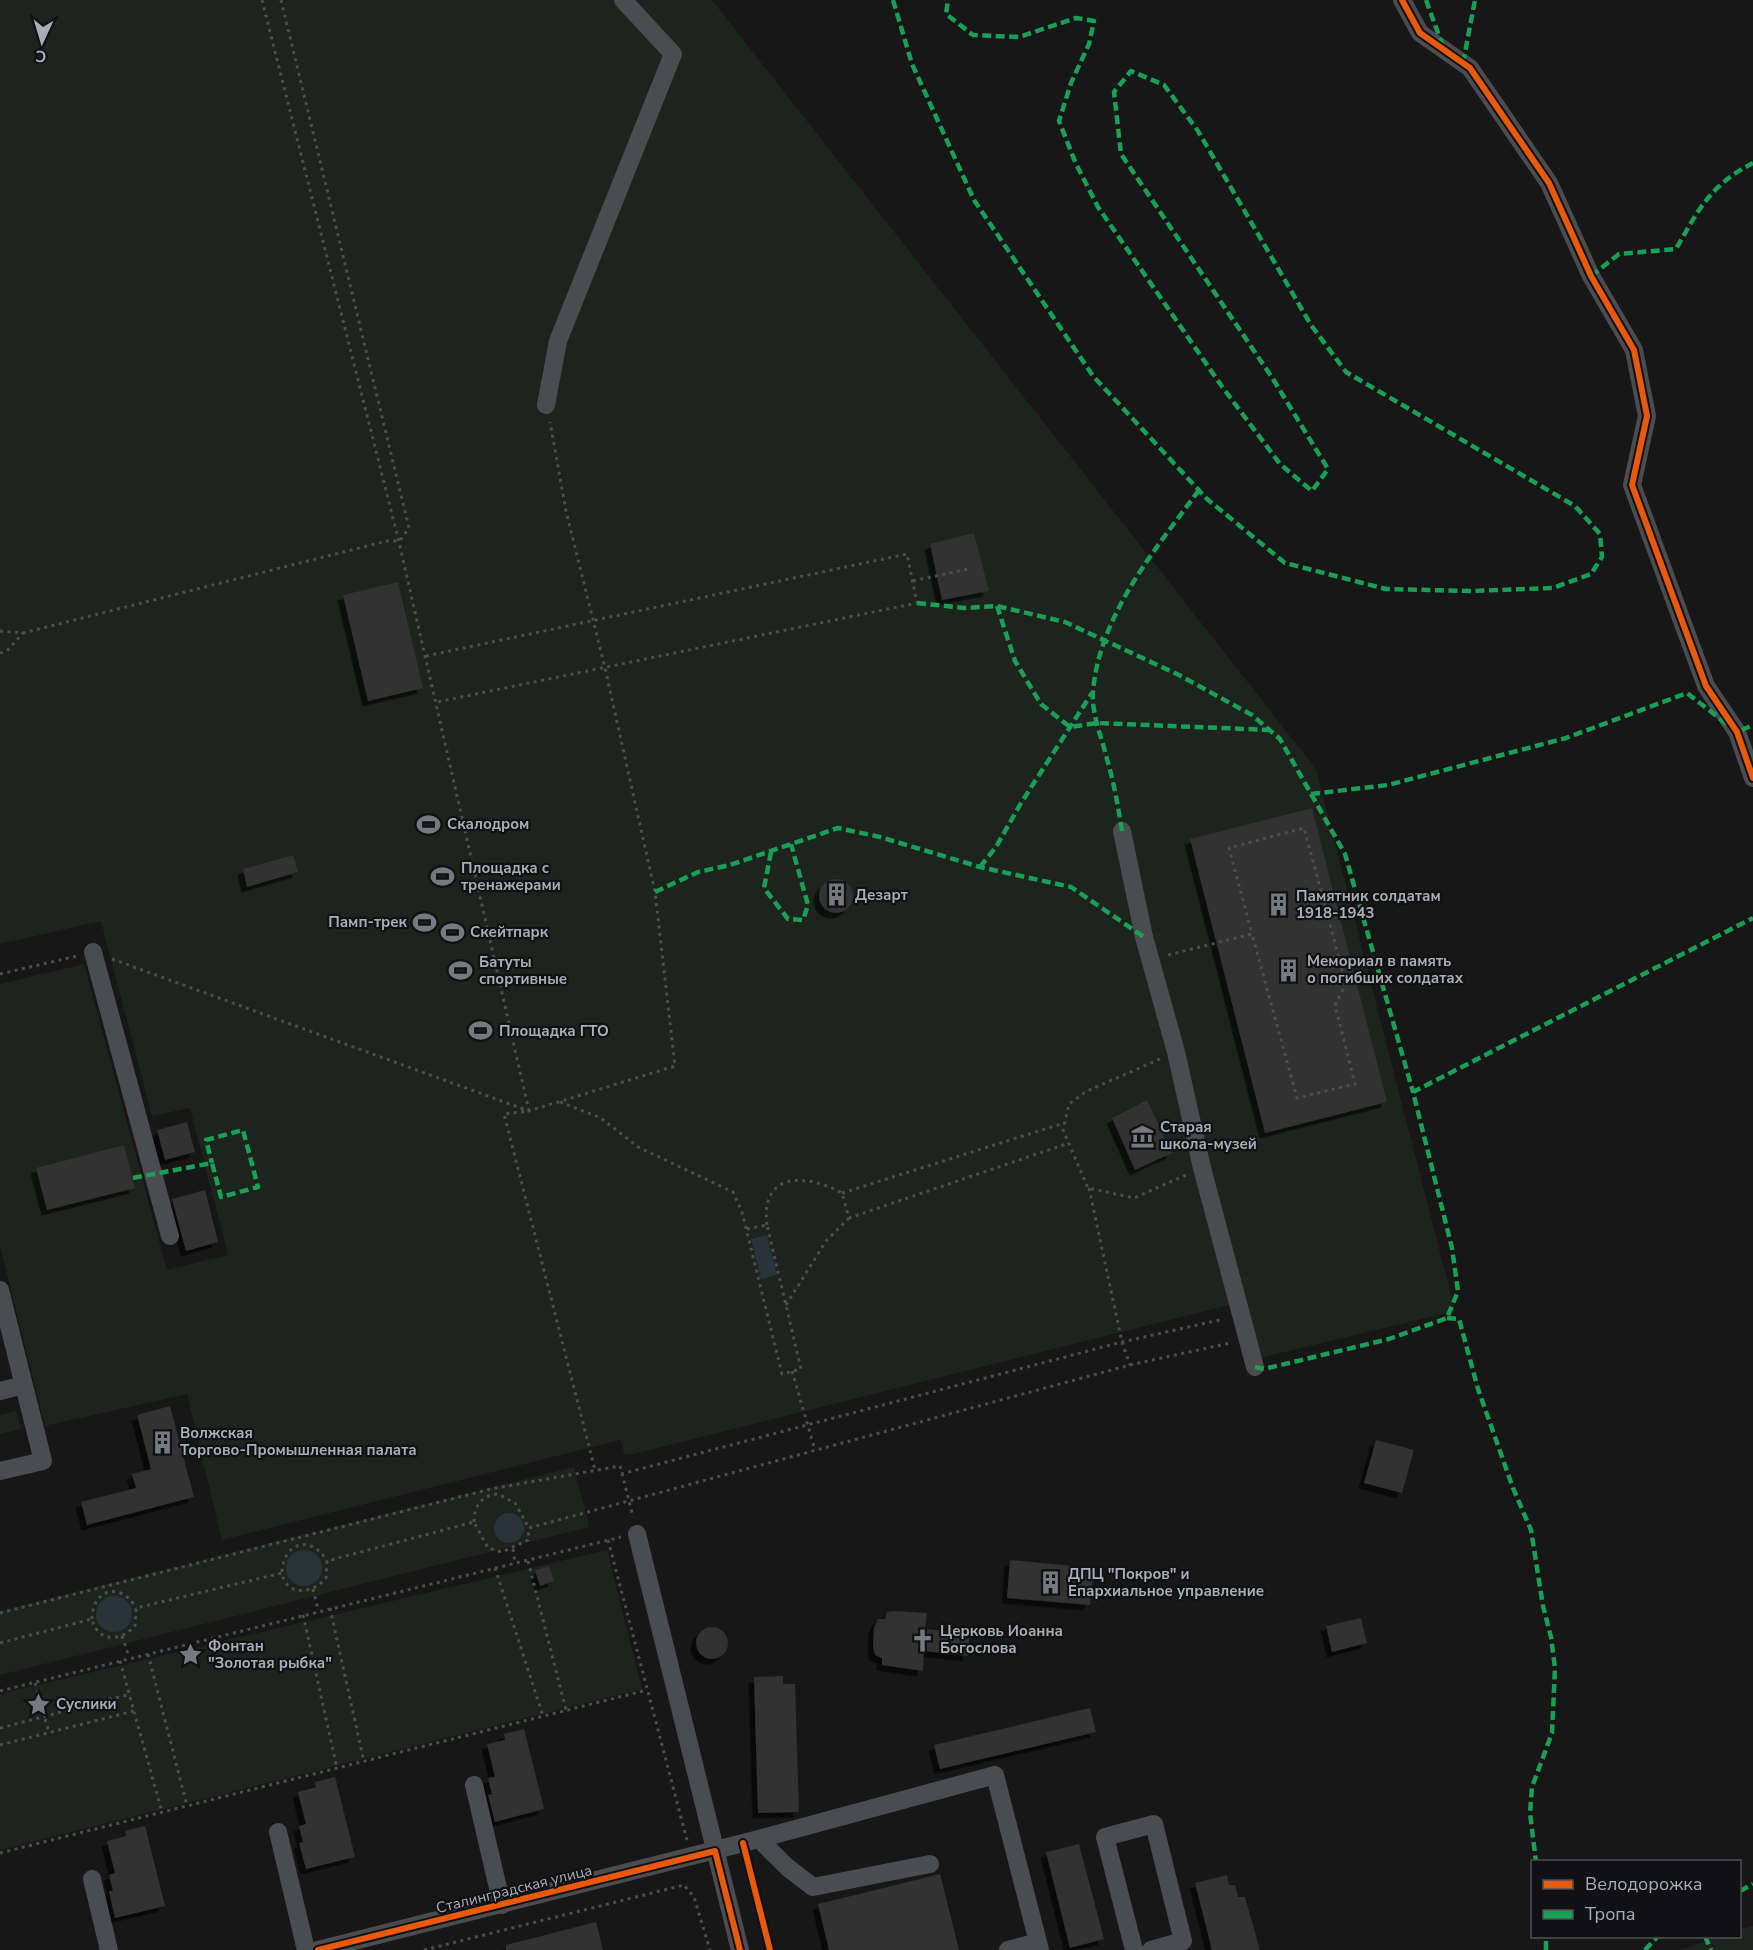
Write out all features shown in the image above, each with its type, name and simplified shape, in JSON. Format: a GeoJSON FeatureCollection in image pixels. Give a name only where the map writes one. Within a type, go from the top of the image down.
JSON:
{"type":"FeatureCollection","features":[{"type":"Feature","properties":{"kind":"street"},"geometry":{"type":"LineString","coordinates":[[546,405],[558,341],[674,54],[623,0]]}},
{"type":"Feature","properties":{"kind":"street"},"geometry":{"type":"LineString","coordinates":[[1402,0],[1420,33],[1470,68],[1549,183],[1591,276],[1634,350],[1647,416],[1632,486],[1706,686],[1737,732],[1753,778]]}},
{"type":"Feature","properties":{"kind":"street"},"geometry":{"type":"LineString","coordinates":[[1122,831],[1144,937],[1152,959],[1202,1168],[1255,1367]]}},
{"type":"Feature","properties":{"kind":"street"},"geometry":{"type":"LineString","coordinates":[[93,952],[170,1236]]}},
{"type":"Feature","properties":{"kind":"street"},"geometry":{"type":"LineString","coordinates":[[0,1290],[44,1461],[0,1471]]}},
{"type":"Feature","properties":{"kind":"street"},"geometry":{"type":"LineString","coordinates":[[0,1391],[24,1385]]}},
{"type":"Feature","properties":{"kind":"street"},"geometry":{"type":"LineString","coordinates":[[637,1534],[740,1950]]}},
{"type":"Feature","properties":{"kind":"street","name":"Сталинградская улица"},"geometry":{"type":"LineString","coordinates":[[318,1950],[388,1942],[502,1905],[715,1851],[995,1775],[1039,1946]]}},
{"type":"Feature","properties":{"kind":"street"},"geometry":{"type":"LineString","coordinates":[[474,1785],[502,1905]]}},
{"type":"Feature","properties":{"kind":"street"},"geometry":{"type":"LineString","coordinates":[[1134,1950],[1105,1837],[1154,1824],[1183,1941],[1151,1950]]}},
{"type":"Feature","properties":{"kind":"street"},"geometry":{"type":"LineString","coordinates":[[278,1832],[306,1950]]}},
{"type":"Feature","properties":{"kind":"street"},"geometry":{"type":"LineString","coordinates":[[759,1839],[787,1867],[813,1887],[930,1864]]}},
{"type":"Feature","properties":{"kind":"street"},"geometry":{"type":"LineString","coordinates":[[92,1879],[109,1950]]}},
{"type":"Feature","properties":{"kind":"street"},"geometry":{"type":"LineString","coordinates":[[1008,1950],[1039,1946]]}},
{"type":"Feature","properties":{"kind":"path"},"geometry":{"type":"LineString","coordinates":[[262,0],[399,542],[529,1111]]}},
{"type":"Feature","properties":{"kind":"path"},"geometry":{"type":"LineString","coordinates":[[281,0],[409,528],[399,542]]}},
{"type":"Feature","properties":{"kind":"path"},"geometry":{"type":"LineString","coordinates":[[546,405],[566,512],[594,621],[655,892],[675,1066],[529,1111],[504,1114],[595,1470]]}},
{"type":"Feature","properties":{"kind":"path"},"geometry":{"type":"LineString","coordinates":[[0,631],[23,633],[391,540],[399,542]]}},
{"type":"Feature","properties":{"kind":"path"},"geometry":{"type":"LineString","coordinates":[[426,656],[907,554],[913,581],[917,603],[436,702]]}},
{"type":"Feature","properties":{"kind":"path"},"geometry":{"type":"LineString","coordinates":[[913,581],[968,569]]}},
{"type":"Feature","properties":{"kind":"path"},"geometry":{"type":"LineString","coordinates":[[0,652],[7,651],[23,633]]}},
{"type":"Feature","properties":{"kind":"path"},"geometry":{"type":"LineString","coordinates":[[1304,828],[1346,984],[1335,1005],[1355,1084],[1297,1098],[1252,934],[1229,848],[1304,828]]}},
{"type":"Feature","properties":{"kind":"path"},"geometry":{"type":"LineString","coordinates":[[1152,959],[1252,934]]}},
{"type":"Feature","properties":{"kind":"path"},"geometry":{"type":"LineString","coordinates":[[0,974],[93,952],[529,1111]]}},
{"type":"Feature","properties":{"kind":"path"},"geometry":{"type":"LineString","coordinates":[[1130,1365],[1122,1342],[1089,1188],[1063,1130],[1069,1104],[1087,1091],[1176,1052]]}},
{"type":"Feature","properties":{"kind":"path"},"geometry":{"type":"LineString","coordinates":[[558,1102],[602,1118],[638,1147],[712,1180],[733,1192],[746,1229],[782,1374],[801,1369],[767,1225],[766,1203],[778,1185],[792,1180],[806,1180],[823,1183],[842,1193],[1065,1123]]}},
{"type":"Feature","properties":{"kind":"path"},"geometry":{"type":"LineString","coordinates":[[786,1305],[826,1241],[849,1218],[1069,1143]]}},
{"type":"Feature","properties":{"kind":"path"},"geometry":{"type":"LineString","coordinates":[[1089,1188],[1134,1198],[1202,1168]]}},
{"type":"Feature","properties":{"kind":"path"},"geometry":{"type":"LineString","coordinates":[[842,1193],[849,1218]]}},
{"type":"Feature","properties":{"kind":"path"},"geometry":{"type":"LineString","coordinates":[[746,1229],[767,1225]]}},
{"type":"Feature","properties":{"kind":"path"},"geometry":{"type":"LineString","coordinates":[[621,1474],[1122,1342],[1241,1316]]}},
{"type":"Feature","properties":{"kind":"path"},"geometry":{"type":"LineString","coordinates":[[529,1528],[1130,1365],[1247,1339]]}},
{"type":"Feature","properties":{"kind":"path"},"geometry":{"type":"LineString","coordinates":[[792,1371],[815,1450]]}},
{"type":"Feature","properties":{"kind":"path"},"geometry":{"type":"LineString","coordinates":[[0,1613],[491,1489],[620,1466],[637,1534],[318,1610],[0,1691]]}},
{"type":"Feature","properties":{"kind":"path"},"geometry":{"type":"LineString","coordinates":[[491,1489],[493,1494]]}},
{"type":"Feature","properties":{"kind":"path"},"geometry":{"type":"LineString","coordinates":[[493,1494],[509,1497],[529,1528],[528,1540],[513,1549],[502,1552],[488,1548],[474,1522],[477,1505],[493,1494]]}},
{"type":"Feature","properties":{"kind":"path"},"geometry":{"type":"LineString","coordinates":[[327,1561],[474,1522]]}},
{"type":"Feature","properties":{"kind":"path"},"geometry":{"type":"LineString","coordinates":[[298,1537],[300,1545]]}},
{"type":"Feature","properties":{"kind":"path"},"geometry":{"type":"LineString","coordinates":[[608,1540],[691,1856]]}},
{"type":"Feature","properties":{"kind":"path"},"geometry":{"type":"LineString","coordinates":[[300,1545],[312,1546],[321,1551],[327,1561],[326,1578],[313,1589],[300,1591],[290,1587],[284,1581],[283,1560],[288,1551],[300,1545]]}},
{"type":"Feature","properties":{"kind":"path"},"geometry":{"type":"LineString","coordinates":[[513,1549],[515,1563]]}},
{"type":"Feature","properties":{"kind":"path"},"geometry":{"type":"LineString","coordinates":[[528,1560],[566,1711]]}},
{"type":"Feature","properties":{"kind":"path"},"geometry":{"type":"LineString","coordinates":[[495,1568],[543,1716]]}},
{"type":"Feature","properties":{"kind":"path"},"geometry":{"type":"LineString","coordinates":[[136,1608],[282,1572]]}},
{"type":"Feature","properties":{"kind":"path"},"geometry":{"type":"LineString","coordinates":[[108,1585],[110,1591]]}},
{"type":"Feature","properties":{"kind":"path"},"geometry":{"type":"LineString","coordinates":[[313,1589],[318,1610]]}},
{"type":"Feature","properties":{"kind":"path"},"geometry":{"type":"LineString","coordinates":[[110,1591],[122,1592],[131,1599],[136,1608],[135,1626],[122,1636],[111,1638],[100,1635],[94,1628],[92,1608],[97,1598],[110,1591]]}},
{"type":"Feature","properties":{"kind":"path"},"geometry":{"type":"LineString","coordinates":[[330,1608],[364,1762]]}},
{"type":"Feature","properties":{"kind":"path"},"geometry":{"type":"LineString","coordinates":[[303,1615],[337,1768]]}},
{"type":"Feature","properties":{"kind":"path"},"geometry":{"type":"LineString","coordinates":[[0,1643],[92,1619]]}},
{"type":"Feature","properties":{"kind":"path"},"geometry":{"type":"LineString","coordinates":[[122,1636],[129,1657]]}},
{"type":"Feature","properties":{"kind":"path"},"geometry":{"type":"LineString","coordinates":[[148,1654],[188,1806]]}},
{"type":"Feature","properties":{"kind":"path"},"geometry":{"type":"LineString","coordinates":[[120,1660],[162,1812]]}},
{"type":"Feature","properties":{"kind":"path"},"geometry":{"type":"LineString","coordinates":[[35,1682],[49,1733]]}},
{"type":"Feature","properties":{"kind":"path"},"geometry":{"type":"LineString","coordinates":[[0,1853],[647,1690]]}},
{"type":"Feature","properties":{"kind":"path"},"geometry":{"type":"LineString","coordinates":[[0,1728],[130,1694]]}},
{"type":"Feature","properties":{"kind":"path"},"geometry":{"type":"LineString","coordinates":[[0,1745],[134,1711]]}},
{"type":"Feature","properties":{"kind":"path"},"geometry":{"type":"LineString","coordinates":[[424,1950],[684,1885],[694,1897],[710,1950]]}},
{"type":"Feature","properties":{"kind":"shaded area"},"geometry":{"type":"Polygon","coordinates":[[[0,0],[712,0],[1316,769],[1455,1311],[1260,1358],[1245,1301],[625,1456],[620,1440],[222,1540],[187,1394],[45,1426],[0,1246],[0,984],[84,964],[167,1270],[228,1255],[190,1108],[152,1116],[101,921],[0,944],[0,0]]]}},
{"type":"Feature","properties":{"kind":"shaded area"},"geometry":{"type":"Polygon","coordinates":[[[767,1235],[777,1275],[761,1279],[751,1239],[767,1235]]]}},
{"type":"Feature","properties":{"kind":"shaded area"},"geometry":{"type":"Polygon","coordinates":[[[16,1411],[21,1429],[0,1434],[0,1415],[16,1411]]]}},
{"type":"Feature","properties":{"kind":"shaded area"},"geometry":{"type":"Polygon","coordinates":[[[574,1467],[589,1527],[0,1675],[0,1611],[574,1467]]]}},
{"type":"Feature","properties":{"kind":"shaded area"},"geometry":{"type":"Polygon","coordinates":[[[509,1513],[515,1514],[523,1522],[523,1534],[515,1542],[509,1543],[503,1542],[495,1534],[494,1528],[495,1522],[503,1514],[509,1513]]]}},
{"type":"Feature","properties":{"kind":"shaded area"},"geometry":{"type":"Polygon","coordinates":[[[304,1550],[317,1555],[322,1568],[317,1581],[304,1586],[291,1581],[286,1568],[291,1555],[304,1550]]]}},
{"type":"Feature","properties":{"kind":"shaded area"},"geometry":{"type":"Polygon","coordinates":[[[607,1550],[642,1689],[0,1850],[0,1694],[607,1550]]]}},
{"type":"Feature","properties":{"kind":"shaded area"},"geometry":{"type":"Polygon","coordinates":[[[114,1596],[127,1601],[132,1614],[127,1627],[114,1632],[101,1627],[96,1614],[101,1601],[114,1596]]]}},
{"type":"Feature","properties":{"kind":"shaded area"},"geometry":{"type":"Polygon","coordinates":[[[1753,1926],[1753,1950],[1681,1950],[1713,1938],[1741,1938],[1741,1929],[1753,1926]]]}},
{"type":"Feature","properties":{"kind":"building"},"geometry":{"type":"Polygon","coordinates":[[[974,533],[989,591],[942,600],[930,544],[974,533]]]}},
{"type":"Feature","properties":{"kind":"building"},"geometry":{"type":"Polygon","coordinates":[[[398,582],[423,688],[368,701],[343,595],[398,582]]]}},
{"type":"Feature","properties":{"kind":"building","name":"Мемориал в память о погибших солдатах"},"geometry":{"type":"Polygon","coordinates":[[[1312,808],[1387,1102],[1265,1133],[1190,839],[1312,808]]]}},
{"type":"Feature","properties":{"kind":"building"},"geometry":{"type":"Polygon","coordinates":[[[293,855],[298,872],[247,887],[243,869],[293,855]]]}},
{"type":"Feature","properties":{"kind":"building","name":"Дезарт"},"geometry":{"type":"Polygon","coordinates":[[[836,879],[848,884],[853,896],[848,908],[836,913],[824,908],[819,896],[824,884],[836,879]]]}},
{"type":"Feature","properties":{"kind":"building","name":"Старая школа-музей"},"geometry":{"type":"Polygon","coordinates":[[[1147,1100],[1172,1153],[1135,1170],[1112,1118],[1147,1100]]]}},
{"type":"Feature","properties":{"kind":"building"},"geometry":{"type":"Polygon","coordinates":[[[187,1122],[195,1152],[165,1160],[157,1130],[187,1122]]]}},
{"type":"Feature","properties":{"kind":"building"},"geometry":{"type":"Polygon","coordinates":[[[124,1145],[135,1188],[47,1210],[36,1168],[124,1145]]]}},
{"type":"Feature","properties":{"kind":"building"},"geometry":{"type":"Polygon","coordinates":[[[205,1190],[218,1242],[186,1251],[172,1199],[205,1190]]]}},
{"type":"Feature","properties":{"kind":"building","name":"Волжская Торгово-Промышленная палата"},"geometry":{"type":"Polygon","coordinates":[[[170,1406],[194,1497],[87,1525],[81,1502],[136,1488],[132,1474],[151,1469],[137,1415],[170,1406]]]}},
{"type":"Feature","properties":{"kind":"building"},"geometry":{"type":"Polygon","coordinates":[[[1376,1440],[1414,1450],[1402,1493],[1364,1483],[1376,1440]]]}},
{"type":"Feature","properties":{"kind":"building","name":"ДПЦ \"Покров\" и Епархиальное управление"},"geometry":{"type":"Polygon","coordinates":[[[1010,1560],[1094,1568],[1090,1605],[1007,1598],[1010,1560]]]}},
{"type":"Feature","properties":{"kind":"building"},"geometry":{"type":"Polygon","coordinates":[[[549,1566],[554,1581],[540,1586],[535,1570],[549,1566]]]}},
{"type":"Feature","properties":{"kind":"building","name":"Церковь Иоанна Богослова"},"geometry":{"type":"Polygon","coordinates":[[[887,1612],[927,1613],[925,1629],[970,1633],[968,1656],[924,1651],[923,1671],[882,1665],[882,1658],[875,1655],[873,1646],[874,1628],[878,1619],[885,1619],[887,1612]]]}},
{"type":"Feature","properties":{"kind":"building"},"geometry":{"type":"Polygon","coordinates":[[[1361,1618],[1367,1643],[1332,1652],[1326,1626],[1361,1618]]]}},
{"type":"Feature","properties":{"kind":"building"},"geometry":{"type":"Polygon","coordinates":[[[712,1627],[723,1632],[728,1643],[723,1654],[712,1659],[701,1654],[696,1643],[701,1632],[712,1627]]]}},
{"type":"Feature","properties":{"kind":"building"},"geometry":{"type":"Polygon","coordinates":[[[783,1676],[783,1684],[795,1684],[799,1812],[758,1813],[754,1677],[783,1676]]]}},
{"type":"Feature","properties":{"kind":"building"},"geometry":{"type":"Polygon","coordinates":[[[1090,1708],[1096,1732],[940,1769],[934,1745],[1090,1708]]]}},
{"type":"Feature","properties":{"kind":"building"},"geometry":{"type":"Polygon","coordinates":[[[524,1729],[544,1809],[495,1822],[488,1795],[492,1794],[488,1778],[495,1777],[487,1744],[505,1740],[504,1734],[524,1729]]]}},
{"type":"Feature","properties":{"kind":"building"},"geometry":{"type":"Polygon","coordinates":[[[335,1777],[355,1857],[306,1869],[299,1843],[303,1842],[299,1826],[306,1824],[298,1792],[316,1787],[315,1782],[335,1777]]]}},
{"type":"Feature","properties":{"kind":"building"},"geometry":{"type":"Polygon","coordinates":[[[145,1826],[165,1906],[115,1918],[109,1891],[113,1891],[109,1875],[115,1873],[107,1841],[126,1836],[125,1831],[145,1826]]]}},
{"type":"Feature","properties":{"kind":"building"},"geometry":{"type":"Polygon","coordinates":[[[1079,1844],[1104,1939],[1070,1948],[1046,1852],[1079,1844]]]}},
{"type":"Feature","properties":{"kind":"building"},"geometry":{"type":"Polygon","coordinates":[[[940,1874],[959,1950],[829,1950],[818,1904],[940,1874]]]}},
{"type":"Feature","properties":{"kind":"building"},"geometry":{"type":"Polygon","coordinates":[[[1227,1875],[1229,1885],[1235,1885],[1238,1897],[1245,1897],[1260,1950],[1212,1950],[1195,1883],[1227,1875]]]}},
{"type":"Feature","properties":{"kind":"building"},"geometry":{"type":"Polygon","coordinates":[[[596,1922],[603,1950],[506,1950],[506,1945],[596,1922]]]}},
{"type":"Feature","properties":{"kind":"marked path"},"geometry":{"type":"LineString","coordinates":[[893,0],[912,64],[974,200],[1093,376],[1207,499],[1285,563],[1386,589],[1472,591],[1553,588],[1591,574],[1602,557],[1600,534],[1575,506],[1346,372],[1311,325],[1198,131],[1164,85],[1131,71],[1114,92],[1121,154],[1273,379],[1328,469],[1312,491],[1280,464],[1223,388],[1098,207],[1076,164],[1059,121],[1071,83],[1089,44],[1094,21],[1076,18],[1019,37],[973,35],[946,14],[948,0]]}},
{"type":"Feature","properties":{"kind":"marked path"},"geometry":{"type":"LineString","coordinates":[[1426,0],[1442,44]]}},
{"type":"Feature","properties":{"kind":"marked path"},"geometry":{"type":"LineString","coordinates":[[1463,63],[1475,0]]}},
{"type":"Feature","properties":{"kind":"marked path"},"geometry":{"type":"LineString","coordinates":[[1591,276],[1619,254],[1676,249],[1707,199],[1726,180],[1753,163]]}},
{"type":"Feature","properties":{"kind":"marked path"},"geometry":{"type":"LineString","coordinates":[[1122,831],[1112,777],[1094,708],[1093,691],[1098,663],[1106,636],[1132,584],[1199,490]]}},
{"type":"Feature","properties":{"kind":"marked path"},"geometry":{"type":"LineString","coordinates":[[917,603],[965,608],[997,606],[1065,622],[1179,675],[1252,715],[1280,739],[1345,854],[1413,1092]]}},
{"type":"Feature","properties":{"kind":"marked path"},"geometry":{"type":"LineString","coordinates":[[997,606],[1015,661],[1041,704],[1070,727],[1097,723],[1271,730]]}},
{"type":"Feature","properties":{"kind":"marked path"},"geometry":{"type":"LineString","coordinates":[[980,867],[996,847],[1021,803],[1092,693]]}},
{"type":"Feature","properties":{"kind":"marked path"},"geometry":{"type":"LineString","coordinates":[[1311,794],[1388,785],[1566,738],[1687,693],[1737,732],[1753,725]]}},
{"type":"Feature","properties":{"kind":"marked path"},"geometry":{"type":"LineString","coordinates":[[655,892],[698,872],[730,865],[838,828],[880,837],[980,867],[1071,887],[1144,937]]}},
{"type":"Feature","properties":{"kind":"marked path"},"geometry":{"type":"LineString","coordinates":[[771,852],[764,888],[788,919],[803,920],[808,905],[791,844]]}},
{"type":"Feature","properties":{"kind":"marked path"},"geometry":{"type":"LineString","coordinates":[[1255,1367],[1264,1369],[1389,1339],[1447,1318],[1458,1291],[1452,1248],[1413,1092],[1753,918]]}},
{"type":"Feature","properties":{"kind":"marked path"},"geometry":{"type":"LineString","coordinates":[[133,1178],[212,1163],[221,1197],[258,1187],[243,1130],[206,1140],[212,1163]]}},
{"type":"Feature","properties":{"kind":"marked path"},"geometry":{"type":"LineString","coordinates":[[1447,1318],[1459,1319],[1478,1389],[1513,1488],[1531,1530],[1543,1606],[1551,1637],[1555,1668],[1552,1733],[1532,1787],[1530,1813],[1536,1860]]}},
{"type":"Feature","properties":{"kind":"marked path"},"geometry":{"type":"LineString","coordinates":[[1741,1890],[1753,1884]]}},
{"type":"Feature","properties":{"kind":"marked path"},"geometry":{"type":"LineString","coordinates":[[1546,1938],[1546,1950]]}},
{"type":"Feature","properties":{"kind":"marked path"},"geometry":{"type":"LineString","coordinates":[[1645,1950],[1656,1938]]}},
{"type":"Feature","properties":{"kind":"marked path"},"geometry":{"type":"LineString","coordinates":[[1706,1938],[1711,1950]]}},
{"type":"Feature","properties":{"kind":"cycle path"},"geometry":{"type":"LineString","coordinates":[[1402,0],[1420,33],[1470,68],[1549,183],[1591,276],[1634,350],[1647,416],[1632,485],[1706,686],[1737,732],[1753,778]]}},
{"type":"Feature","properties":{"kind":"cycle path"},"geometry":{"type":"LineString","coordinates":[[743,1843],[770,1950]]}},
{"type":"Feature","properties":{"kind":"cycle path"},"geometry":{"type":"LineString","coordinates":[[318,1950],[715,1851],[740,1950]]}},
{"type":"Feature","properties":{"kind":"place","name":"Скалодром"},"geometry":{"type":"Point","coordinates":[429,824]}},
{"type":"Feature","properties":{"kind":"place","name":"Площадка с тренажерами"},"geometry":{"type":"Point","coordinates":[443,877]}},
{"type":"Feature","properties":{"kind":"place","name":"Дезарт"},"geometry":{"type":"Point","coordinates":[837,895]}},
{"type":"Feature","properties":{"kind":"place","name":"Памятник солдатам 1918-1943"},"geometry":{"type":"Point","coordinates":[1278,905]}},
{"type":"Feature","properties":{"kind":"place","name":"Памп-трек"},"geometry":{"type":"Point","coordinates":[425,922]}},
{"type":"Feature","properties":{"kind":"place","name":"Скейтпарк"},"geometry":{"type":"Point","coordinates":[452,932]}},
{"type":"Feature","properties":{"kind":"place","name":"Мемориал в память о погибших солдатах"},"geometry":{"type":"Point","coordinates":[1289,970]}},
{"type":"Feature","properties":{"kind":"place","name":"Батуты спортивные"},"geometry":{"type":"Point","coordinates":[461,971]}},
{"type":"Feature","properties":{"kind":"place","name":"Площадка ГТО"},"geometry":{"type":"Point","coordinates":[481,1031]}},
{"type":"Feature","properties":{"kind":"place","name":"Старая школа-музей"},"geometry":{"type":"Point","coordinates":[1142,1136]}},
{"type":"Feature","properties":{"kind":"place","name":"Волжская Торгово-Промышленная палата"},"geometry":{"type":"Point","coordinates":[162,1442]}},
{"type":"Feature","properties":{"kind":"place","name":"ДПЦ \"Покров\" и Епархиальное управление"},"geometry":{"type":"Point","coordinates":[1050,1583]}},
{"type":"Feature","properties":{"kind":"place","name":"Церковь Иоанна Богослова"},"geometry":{"type":"Point","coordinates":[922,1640]}},
{"type":"Feature","properties":{"kind":"place","name":"Фонтан \"Золотая рыбка\""},"geometry":{"type":"Point","coordinates":[190,1655]}},
{"type":"Feature","properties":{"kind":"place","name":"Суслики"},"geometry":{"type":"Point","coordinates":[38,1704]}}]}
